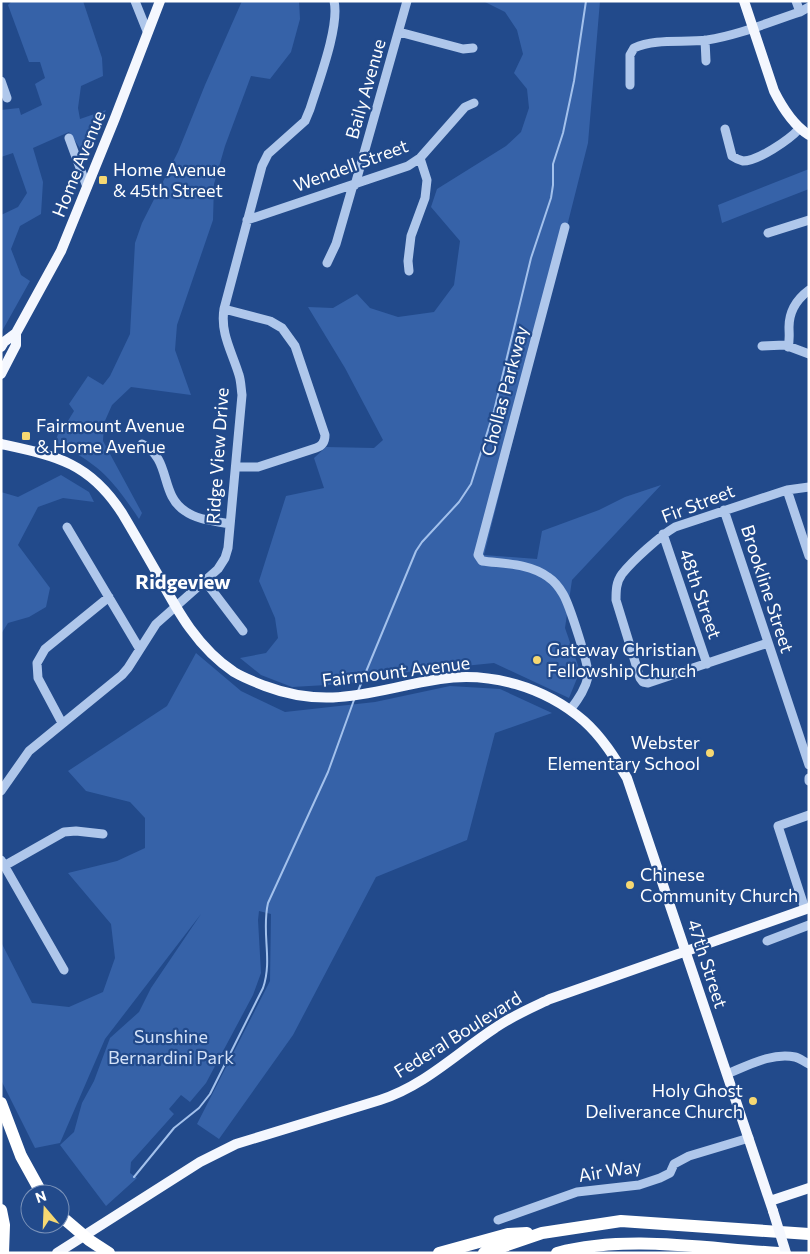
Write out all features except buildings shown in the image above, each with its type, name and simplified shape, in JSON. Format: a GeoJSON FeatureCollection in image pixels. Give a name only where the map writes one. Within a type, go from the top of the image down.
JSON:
{"type":"FeatureCollection","features":[{"type":"Feature","properties":{"kind":"highway"},"geometry":{"type":"LineString","coordinates":[[1,1102],[20,1156],[36,1184]]}},
{"type":"Feature","properties":{"kind":"highway"},"geometry":{"type":"LineString","coordinates":[[1,1210],[4,1225],[2,1253]]}},
{"type":"Feature","properties":{"kind":"highway"},"geometry":{"type":"LineString","coordinates":[[439,1253],[508,1234],[542,1233],[621,1221],[809,1234]]}},
{"type":"Feature","properties":{"kind":"highway"},"geometry":{"type":"LineString","coordinates":[[70,1224],[108,1253]]}},
{"type":"Feature","properties":{"kind":"highway"},"geometry":{"type":"LineString","coordinates":[[484,1253],[542,1233]]}},
{"type":"Feature","properties":{"kind":"highway"},"geometry":{"type":"LineString","coordinates":[[557,1253],[602,1245],[638,1243],[779,1253]]}},
{"type":"Feature","properties":{"kind":"highway"},"geometry":{"type":"LineString","coordinates":[[1,1249],[2,1253]]}},
{"type":"Feature","properties":{"kind":"main road","name":"Home Avenue"},"geometry":{"type":"LineString","coordinates":[[1,347],[4,342],[16,334],[61,251],[160,1]]}},
{"type":"Feature","properties":{"kind":"main road"},"geometry":{"type":"LineString","coordinates":[[744,1],[779,102],[799,128],[809,134]]}},
{"type":"Feature","properties":{"kind":"main road","name":"Home Avenue"},"geometry":{"type":"LineString","coordinates":[[1,374],[16,345],[16,334]]}},
{"type":"Feature","properties":{"kind":"main road","name":"Fairmount Avenue"},"geometry":{"type":"LineString","coordinates":[[1,444],[51,455],[75,466],[92,478],[110,496],[122,512],[185,623],[209,651],[235,672],[251,680],[274,690],[298,696],[328,699],[345,698],[458,677],[492,678],[528,687],[548,696],[570,710]]}},
{"type":"Feature","properties":{"kind":"main road","name":"47th Street"},"geometry":{"type":"LineString","coordinates":[[570,710],[584,721],[601,740],[627,778],[772,1206],[786,1253]]}},
{"type":"Feature","properties":{"kind":"main road","name":"Federal Boulevard"},"geometry":{"type":"LineString","coordinates":[[57,1253],[200,1162],[236,1144],[380,1100],[399,1092],[427,1077],[495,1027],[515,1015],[550,999],[807,908]]}},
{"type":"Feature","properties":{"kind":"main road"},"geometry":{"type":"LineString","coordinates":[[772,1206],[809,1188]]}},
{"type":"Feature","properties":{"kind":"street"},"geometry":{"type":"LineString","coordinates":[[136,1],[148,31]]}},
{"type":"Feature","properties":{"kind":"street","name":"Baily Avenue"},"geometry":{"type":"LineString","coordinates":[[327,263],[336,244],[407,1]]}},
{"type":"Feature","properties":{"kind":"street"},"geometry":{"type":"LineString","coordinates":[[796,1],[800,12]]}},
{"type":"Feature","properties":{"kind":"street","name":"Ridge View Drive"},"geometry":{"type":"LineString","coordinates":[[1,791],[22,758],[122,675],[156,624],[205,581],[225,558],[228,548],[242,395],[240,377],[223,331],[224,309],[262,166],[268,154],[280,142],[300,128],[305,121],[334,27],[336,2]]}},
{"type":"Feature","properties":{"kind":"street"},"geometry":{"type":"LineString","coordinates":[[630,85],[630,55],[634,48],[640,45],[705,40],[728,36],[800,12],[809,7]]}},
{"type":"Feature","properties":{"kind":"street"},"geometry":{"type":"LineString","coordinates":[[399,32],[463,49],[472,48]]}},
{"type":"Feature","properties":{"kind":"street"},"geometry":{"type":"LineString","coordinates":[[705,40],[706,61]]}},
{"type":"Feature","properties":{"kind":"street"},"geometry":{"type":"LineString","coordinates":[[1,81],[7,98]]}},
{"type":"Feature","properties":{"kind":"street","name":"Wendell Street"},"geometry":{"type":"LineString","coordinates":[[247,220],[408,166],[420,158],[465,107],[474,103]]}},
{"type":"Feature","properties":{"kind":"street"},"geometry":{"type":"LineString","coordinates":[[725,129],[732,156],[738,160],[745,161],[776,148],[799,128]]}},
{"type":"Feature","properties":{"kind":"street"},"geometry":{"type":"LineString","coordinates":[[69,138],[87,188]]}},
{"type":"Feature","properties":{"kind":"street"},"geometry":{"type":"LineString","coordinates":[[409,272],[408,261],[411,236],[426,198],[427,180],[420,158]]}},
{"type":"Feature","properties":{"kind":"street"},"geometry":{"type":"LineString","coordinates":[[768,233],[809,220]]}},
{"type":"Feature","properties":{"kind":"street","name":"Chollas Parkway"},"geometry":{"type":"LineString","coordinates":[[565,227],[478,549],[478,556],[482,561],[526,566],[539,571],[555,583],[564,595],[587,662],[589,675],[582,695],[570,710]]}},
{"type":"Feature","properties":{"kind":"street"},"geometry":{"type":"LineString","coordinates":[[788,347],[790,335],[789,322],[792,310],[798,300],[809,290]]}},
{"type":"Feature","properties":{"kind":"street"},"geometry":{"type":"LineString","coordinates":[[224,309],[270,320],[282,328],[295,346],[325,435],[325,440],[316,448],[258,467],[236,468]]}},
{"type":"Feature","properties":{"kind":"street"},"geometry":{"type":"LineString","coordinates":[[762,346],[785,345],[809,354]]}},
{"type":"Feature","properties":{"kind":"street"},"geometry":{"type":"LineString","coordinates":[[142,444],[158,456],[172,499],[184,511],[197,518],[230,524]]}},
{"type":"Feature","properties":{"kind":"street","name":"Fir Street"},"geometry":{"type":"LineString","coordinates":[[706,664],[648,683],[643,682],[640,678],[616,600],[621,574],[663,534],[674,528],[787,490],[809,487]]}},
{"type":"Feature","properties":{"kind":"street"},"geometry":{"type":"LineString","coordinates":[[787,490],[809,556]]}},
{"type":"Feature","properties":{"kind":"street","name":"Brookline Street"},"geometry":{"type":"LineString","coordinates":[[724,510],[809,764]]}},
{"type":"Feature","properties":{"kind":"street"},"geometry":{"type":"LineString","coordinates":[[67,527],[139,648]]}},
{"type":"Feature","properties":{"kind":"street","name":"48th Street"},"geometry":{"type":"LineString","coordinates":[[663,534],[706,664]]}},
{"type":"Feature","properties":{"kind":"street"},"geometry":{"type":"LineString","coordinates":[[205,581],[243,631]]}},
{"type":"Feature","properties":{"kind":"street"},"geometry":{"type":"LineString","coordinates":[[62,723],[38,678],[38,663],[45,649],[109,597]]}},
{"type":"Feature","properties":{"kind":"street"},"geometry":{"type":"LineString","coordinates":[[706,664],[768,643]]}},
{"type":"Feature","properties":{"kind":"street"},"geometry":{"type":"LineString","coordinates":[[807,908],[778,826],[809,815]]}},
{"type":"Feature","properties":{"kind":"street"},"geometry":{"type":"LineString","coordinates":[[64,970],[3,863],[64,832],[76,830],[103,834]]}},
{"type":"Feature","properties":{"kind":"street"},"geometry":{"type":"LineString","coordinates":[[767,941],[809,924]]}},
{"type":"Feature","properties":{"kind":"street"},"geometry":{"type":"LineString","coordinates":[[726,1074],[771,1057],[796,1057],[809,1064]]}},
{"type":"Feature","properties":{"kind":"street","name":"Air Way"},"geometry":{"type":"LineString","coordinates":[[498,1220],[577,1192],[639,1185],[670,1173],[674,1164],[689,1156],[749,1138]]}},
{"type":"Feature","properties":{"kind":"green space"},"geometry":{"type":"Polygon","coordinates":[[[12,1],[83,1],[102,58],[103,76],[81,86],[78,108],[80,119],[106,110],[86,157],[69,132],[33,148],[43,182],[41,214],[20,226],[11,249],[21,275],[30,281],[1,333],[1,215],[18,207],[27,193],[13,153],[1,157],[1,110],[19,108],[21,115],[42,105],[35,84],[45,78],[40,62],[29,62],[8,5],[12,1]]]}},
{"type":"Feature","properties":{"kind":"green space"},"geometry":{"type":"Polygon","coordinates":[[[242,1],[299,1],[300,19],[291,52],[270,79],[251,76],[225,146],[214,184],[213,220],[177,325],[175,350],[191,395],[131,387],[112,405],[104,423],[103,441],[142,513],[139,519],[121,493],[104,474],[83,458],[55,443],[60,428],[63,429],[74,411],[69,404],[88,376],[103,385],[110,376],[130,334],[135,243],[142,223],[178,152],[242,1]]]}},
{"type":"Feature","properties":{"kind":"green space"},"geometry":{"type":"Polygon","coordinates":[[[483,1],[600,1],[588,143],[484,555],[537,559],[542,531],[599,510],[625,497],[661,485],[572,580],[565,628],[580,671],[569,698],[494,663],[414,671],[344,684],[292,687],[261,675],[240,658],[266,653],[278,638],[275,618],[259,581],[286,496],[324,488],[314,458],[326,447],[374,448],[383,440],[345,368],[308,307],[333,308],[357,294],[370,308],[398,317],[434,312],[454,285],[460,241],[431,207],[437,189],[506,146],[521,132],[529,108],[527,89],[514,73],[523,54],[517,30],[505,12],[483,1]]]}},
{"type":"Feature","properties":{"kind":"green space"},"geometry":{"type":"Polygon","coordinates":[[[809,169],[809,189],[722,223],[718,205],[809,169]]]}},
{"type":"Feature","properties":{"kind":"green space"},"geometry":{"type":"Polygon","coordinates":[[[61,475],[89,492],[94,502],[63,498],[38,507],[18,545],[50,588],[46,607],[29,617],[8,623],[1,634],[1,492],[18,497],[61,475]]]}},
{"type":"Feature","properties":{"kind":"green space","name":"Sunshine Bernardini Park"},"geometry":{"type":"Polygon","coordinates":[[[196,653],[241,691],[285,712],[375,702],[450,686],[500,689],[552,713],[495,733],[467,840],[376,877],[293,1035],[219,1139],[197,1124],[270,981],[271,914],[259,911],[261,973],[253,995],[206,1083],[190,1102],[181,1095],[169,1109],[174,1114],[131,1162],[130,1173],[137,1178],[106,1206],[60,1145],[74,1132],[82,1103],[94,1081],[110,1038],[139,1012],[151,988],[201,914],[105,1039],[60,1143],[35,1148],[1,1080],[1,942],[32,1003],[69,1007],[103,992],[115,958],[111,924],[68,873],[117,861],[145,848],[145,818],[130,802],[86,791],[68,771],[167,706],[196,653]]]}},
{"type":"Feature","properties":{"kind":"waterway"},"geometry":{"type":"LineString","coordinates":[[358,691],[416,551],[459,502],[471,484],[494,411],[531,258],[551,198],[553,164],[563,133],[574,81],[586,1]]}},
{"type":"Feature","properties":{"kind":"waterway"},"geometry":{"type":"LineString","coordinates":[[134,1177],[174,1128],[199,1108],[210,1094],[263,988],[267,967],[266,914],[268,903],[328,772],[354,700]]}},
{"type":"Feature","properties":{"kind":"place","name":"Home Avenue & 45th Street"},"geometry":{"type":"Point","coordinates":[103,180]}},
{"type":"Feature","properties":{"kind":"place","name":"Fairmount Avenue & Home Avenue"},"geometry":{"type":"Point","coordinates":[26,436]}},
{"type":"Feature","properties":{"kind":"place","name":"Gateway Christian Fellowship Church"},"geometry":{"type":"Point","coordinates":[537,660]}},
{"type":"Feature","properties":{"kind":"place","name":"Webster Elementary School"},"geometry":{"type":"Point","coordinates":[710,753]}},
{"type":"Feature","properties":{"kind":"place","name":"Chinese Community Church"},"geometry":{"type":"Point","coordinates":[630,885]}},
{"type":"Feature","properties":{"kind":"place","name":"Holy Ghost Deliverance Church"},"geometry":{"type":"Point","coordinates":[753,1101]}},
{"type":"Feature","properties":{"kind":"district","name":"Ridgeview"},"geometry":{"type":"Point","coordinates":[183,582]}}]}
